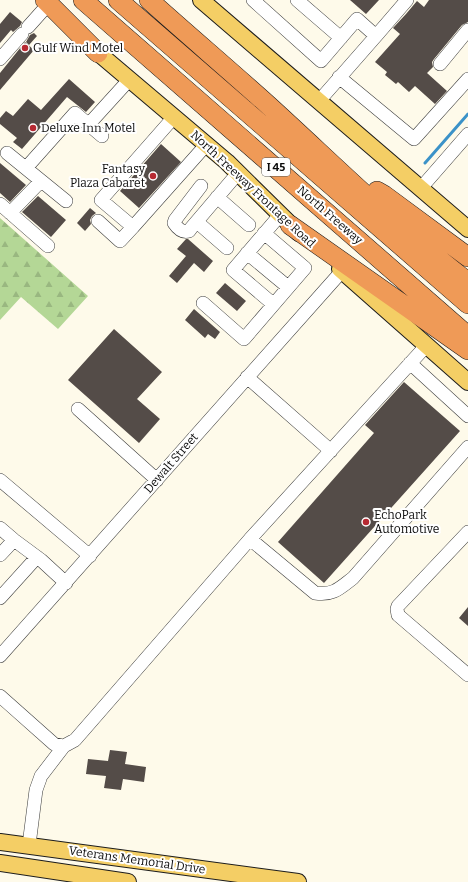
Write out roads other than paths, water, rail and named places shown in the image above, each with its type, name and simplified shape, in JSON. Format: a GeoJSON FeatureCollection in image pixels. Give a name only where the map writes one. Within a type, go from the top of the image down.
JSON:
{"type":"FeatureCollection","features":[{"type":"Feature","properties":{"kind":"highway","name":"North Freeway"},"geometry":{"type":"LineString","coordinates":[[83,0],[468,336]]}},
{"type":"Feature","properties":{"kind":"highway","name":"North Freeway"},"geometry":{"type":"LineString","coordinates":[[118,0],[468,304]]}},
{"type":"Feature","properties":{"kind":"highway"},"geometry":{"type":"LineString","coordinates":[[149,0],[443,263],[468,282]]}},
{"type":"Feature","properties":{"kind":"highway"},"geometry":{"type":"LineString","coordinates":[[42,3],[98,52]]}},
{"type":"Feature","properties":{"kind":"highway"},"geometry":{"type":"LineString","coordinates":[[338,170],[384,195],[468,257]]}},
{"type":"Feature","properties":{"kind":"highway"},"geometry":{"type":"LineString","coordinates":[[285,220],[468,350]]}},
{"type":"Feature","properties":{"kind":"main road"},"geometry":{"type":"LineString","coordinates":[[201,0],[468,229]]}},
{"type":"Feature","properties":{"kind":"main road","name":"North Freeway Frontage Road"},"geometry":{"type":"LineString","coordinates":[[98,52],[238,173],[285,220],[468,382]]}},
{"type":"Feature","properties":{"kind":"main road","name":"Veterans Memorial Drive"},"geometry":{"type":"LineString","coordinates":[[0,842],[298,882]]}},
{"type":"Feature","properties":{"kind":"main road"},"geometry":{"type":"LineString","coordinates":[[83,875],[86,853]]}},
{"type":"Feature","properties":{"kind":"main road","name":"Veterans Memorial Drive"},"geometry":{"type":"LineString","coordinates":[[0,863],[128,882]]}},
{"type":"Feature","properties":{"kind":"street"},"geometry":{"type":"LineString","coordinates":[[253,0],[321,60],[357,19],[376,36]]}},
{"type":"Feature","properties":{"kind":"street"},"geometry":{"type":"LineString","coordinates":[[296,0],[340,38]]}},
{"type":"Feature","properties":{"kind":"street"},"geometry":{"type":"LineString","coordinates":[[319,101],[407,0]]}},
{"type":"Feature","properties":{"kind":"street"},"geometry":{"type":"LineString","coordinates":[[0,59],[25,31],[42,3]]}},
{"type":"Feature","properties":{"kind":"street"},"geometry":{"type":"LineString","coordinates":[[440,64],[468,30]]}},
{"type":"Feature","properties":{"kind":"street"},"geometry":{"type":"LineString","coordinates":[[339,77],[414,139],[468,79]]}},
{"type":"Feature","properties":{"kind":"street"},"geometry":{"type":"LineString","coordinates":[[89,124],[130,80]]}},
{"type":"Feature","properties":{"kind":"street"},"geometry":{"type":"LineString","coordinates":[[26,168],[75,113],[102,136]]}},
{"type":"Feature","properties":{"kind":"street"},"geometry":{"type":"LineString","coordinates":[[133,227],[101,200],[174,117]]}},
{"type":"Feature","properties":{"kind":"street"},"geometry":{"type":"LineString","coordinates":[[421,188],[468,134]]}},
{"type":"Feature","properties":{"kind":"street"},"geometry":{"type":"LineString","coordinates":[[98,221],[120,241],[206,145]]}},
{"type":"Feature","properties":{"kind":"street"},"geometry":{"type":"LineString","coordinates":[[7,153],[66,201]]}},
{"type":"Feature","properties":{"kind":"street"},"geometry":{"type":"LineString","coordinates":[[201,186],[175,220],[174,223],[181,231],[189,231],[238,173]]}},
{"type":"Feature","properties":{"kind":"street"},"geometry":{"type":"LineString","coordinates":[[10,213],[41,180]]}},
{"type":"Feature","properties":{"kind":"street"},"geometry":{"type":"LineString","coordinates":[[217,197],[249,224]]}},
{"type":"Feature","properties":{"kind":"street"},"geometry":{"type":"LineString","coordinates":[[0,204],[48,246]]}},
{"type":"Feature","properties":{"kind":"street"},"geometry":{"type":"LineString","coordinates":[[273,304],[233,270],[264,233],[285,220]]}},
{"type":"Feature","properties":{"kind":"street"},"geometry":{"type":"LineString","coordinates":[[197,222],[227,248]]}},
{"type":"Feature","properties":{"kind":"street"},"geometry":{"type":"LineString","coordinates":[[203,303],[244,339],[305,268],[264,233]]}},
{"type":"Feature","properties":{"kind":"street"},"geometry":{"type":"LineString","coordinates":[[247,253],[288,287]]}},
{"type":"Feature","properties":{"kind":"street","name":"Dewalt Street"},"geometry":{"type":"LineString","coordinates":[[0,656],[342,271]]}},
{"type":"Feature","properties":{"kind":"street"},"geometry":{"type":"LineString","coordinates":[[29,845],[36,790],[41,776],[64,746],[75,740],[250,538],[426,346]]}},
{"type":"Feature","properties":{"kind":"street"},"geometry":{"type":"LineString","coordinates":[[410,363],[468,416]]}},
{"type":"Feature","properties":{"kind":"street"},"geometry":{"type":"LineString","coordinates":[[247,377],[331,451]]}},
{"type":"Feature","properties":{"kind":"street"},"geometry":{"type":"LineString","coordinates":[[78,409],[156,480]]}},
{"type":"Feature","properties":{"kind":"street"},"geometry":{"type":"LineString","coordinates":[[250,538],[315,593],[325,594],[337,590],[353,578],[468,447]]}},
{"type":"Feature","properties":{"kind":"street"},"geometry":{"type":"LineString","coordinates":[[0,480],[90,556]]}},
{"type":"Feature","properties":{"kind":"street"},"geometry":{"type":"LineString","coordinates":[[0,528],[37,557],[66,583]]}},
{"type":"Feature","properties":{"kind":"street"},"geometry":{"type":"LineString","coordinates":[[468,532],[398,606],[397,610],[398,616],[468,675]]}},
{"type":"Feature","properties":{"kind":"street"},"geometry":{"type":"LineString","coordinates":[[0,555],[14,540]]}},
{"type":"Feature","properties":{"kind":"street"},"geometry":{"type":"LineString","coordinates":[[0,598],[37,557]]}},
{"type":"Feature","properties":{"kind":"street"},"geometry":{"type":"LineString","coordinates":[[0,696],[54,744],[64,746]]}},
{"type":"Feature","properties":{"kind":"waterway"},"geometry":{"type":"LineString","coordinates":[[425,163],[468,114]]}},
{"type":"Feature","properties":{"kind":"place","name":"Gulf Wind Motel"},"geometry":{"type":"Point","coordinates":[25,48]}},
{"type":"Feature","properties":{"kind":"place","name":"Deluxe Inn Motel"},"geometry":{"type":"Point","coordinates":[33,128]}},
{"type":"Feature","properties":{"kind":"place","name":"Fantasy Plaza Cabaret"},"geometry":{"type":"Point","coordinates":[153,176]}},
{"type":"Feature","properties":{"kind":"place","name":"EchoPark Automotive"},"geometry":{"type":"Point","coordinates":[366,522]}}]}
